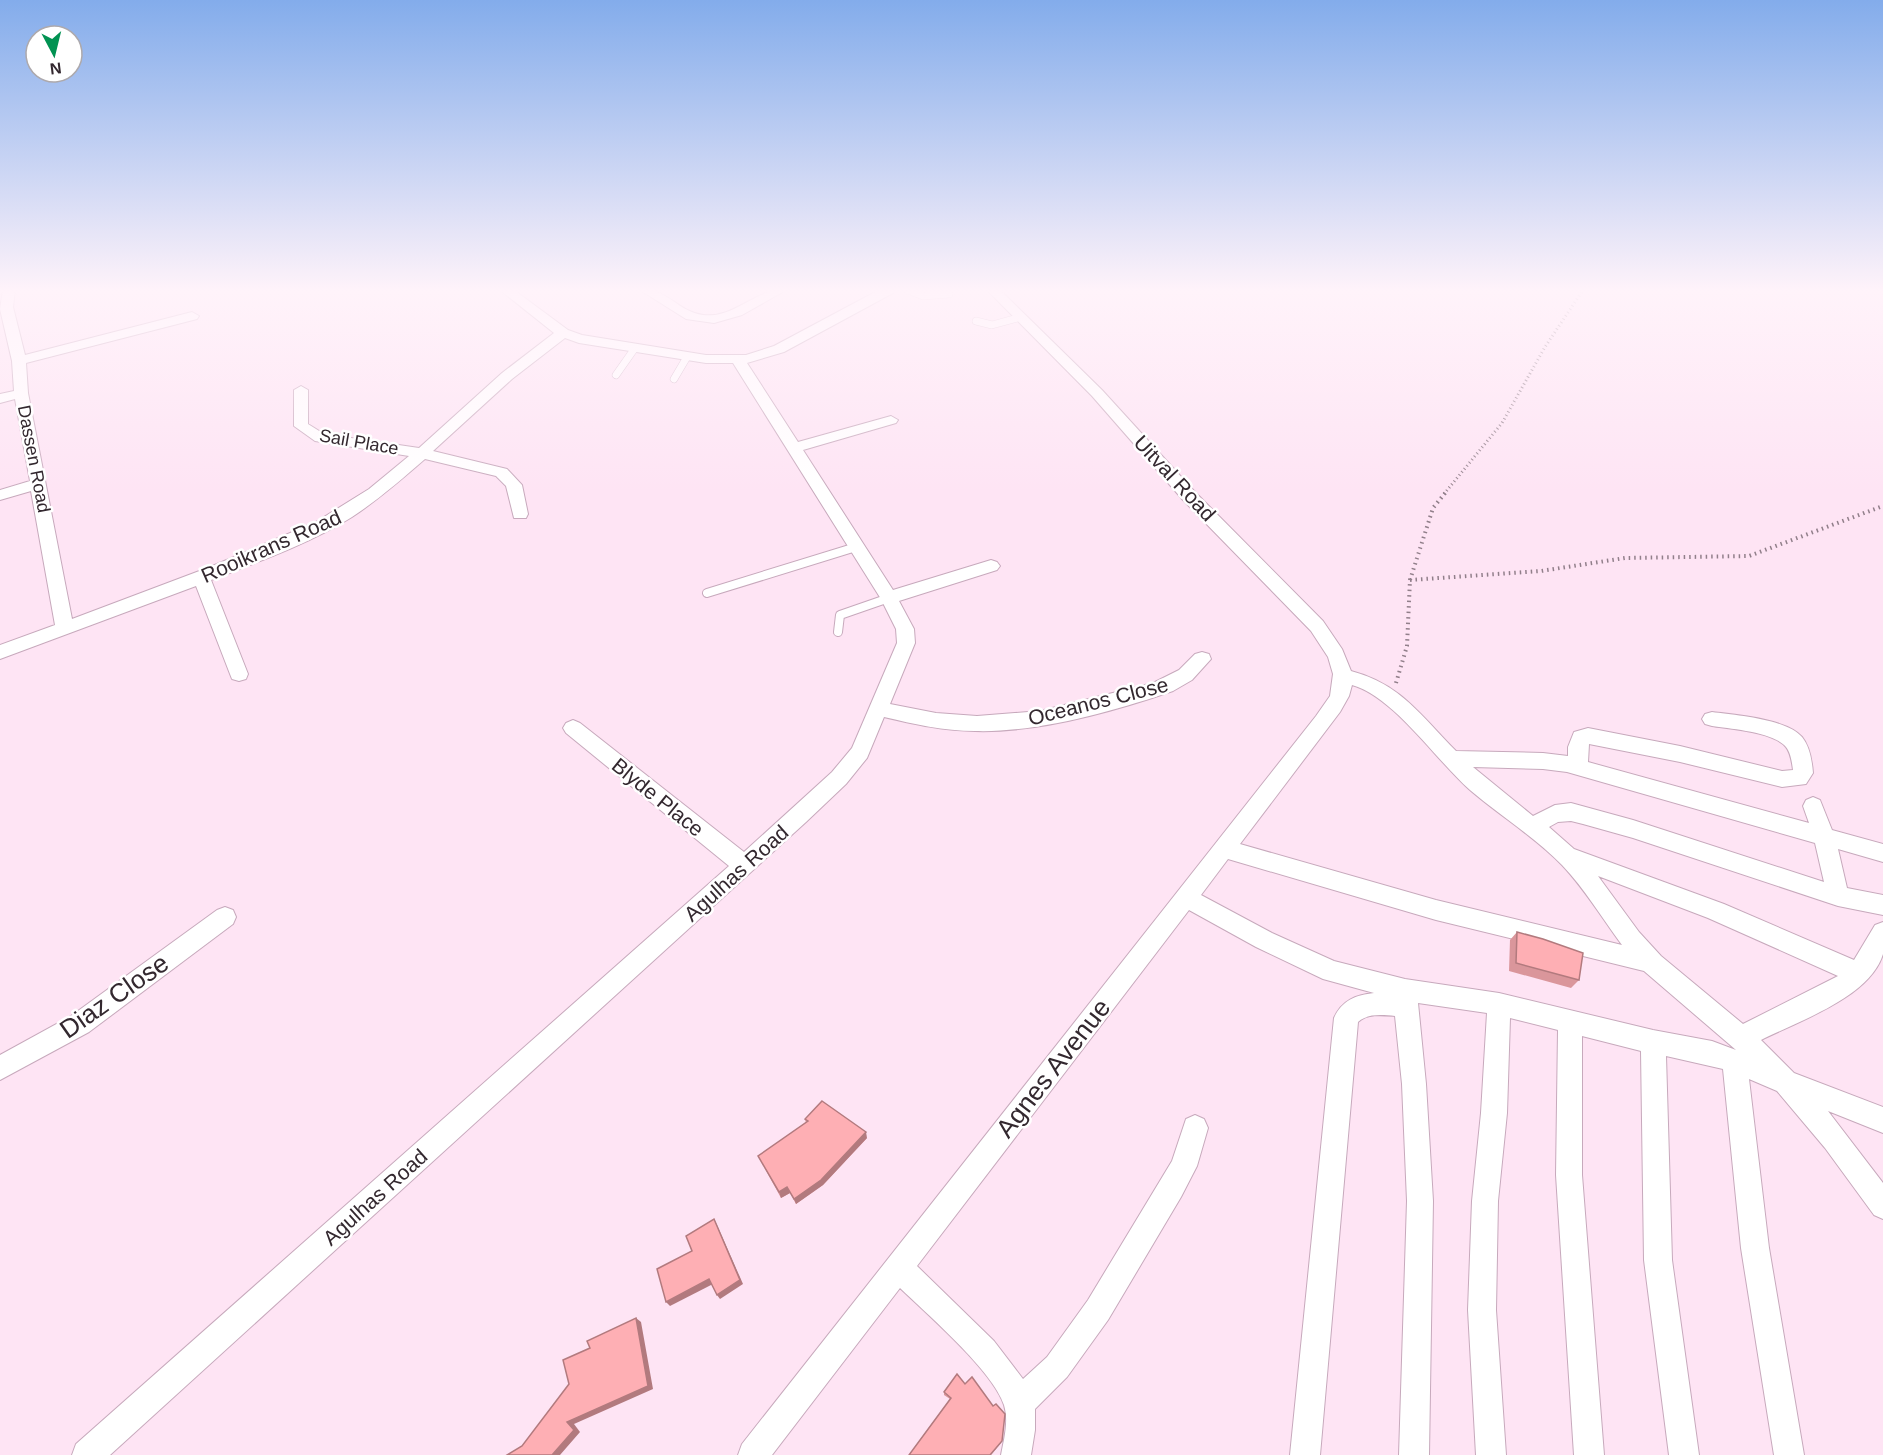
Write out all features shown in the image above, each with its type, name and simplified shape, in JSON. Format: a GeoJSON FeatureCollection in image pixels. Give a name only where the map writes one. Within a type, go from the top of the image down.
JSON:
{"type":"FeatureCollection","features":[{"type":"Feature","properties":{"kind":"street","name":"Dassen Road"},"geometry":{"type":"LineString","coordinates":[[18,358],[21,393],[65,628]]}},
{"type":"Feature","properties":{"kind":"street"},"geometry":{"type":"LineString","coordinates":[[19,361],[31,358]]}},
{"type":"Feature","properties":{"kind":"street","name":"Rooikrans Road"},"geometry":{"type":"LineString","coordinates":[[0,652],[202,578],[297,538],[343,514],[420,453],[527,358]]}},
{"type":"Feature","properties":{"kind":"street"},"geometry":{"type":"LineString","coordinates":[[702,358],[738,360],[746,358]]}},
{"type":"Feature","properties":{"kind":"street","name":"Uitval Road"},"geometry":{"type":"LineString","coordinates":[[1062,358],[1097,393],[1189,496],[1317,626],[1332,647],[1343,676]]}},
{"type":"Feature","properties":{"kind":"street","name":"Agulhas Road"},"geometry":{"type":"LineString","coordinates":[[87,1455],[744,866],[850,765],[868,738],[906,643],[905,629],[889,598],[738,360]]}},
{"type":"Feature","properties":{"kind":"street","name":"Sail Place"},"geometry":{"type":"LineString","coordinates":[[301,390],[301,426],[309,433],[320,438],[420,453],[501,472],[516,487],[520,514]]}},
{"type":"Feature","properties":{"kind":"street"},"geometry":{"type":"LineString","coordinates":[[0,399],[21,393]]}},
{"type":"Feature","properties":{"kind":"street"},"geometry":{"type":"LineString","coordinates":[[794,448],[891,420]]}},
{"type":"Feature","properties":{"kind":"street"},"geometry":{"type":"LineString","coordinates":[[0,495],[39,483]]}},
{"type":"Feature","properties":{"kind":"street"},"geometry":{"type":"LineString","coordinates":[[889,598],[991,566]]}},
{"type":"Feature","properties":{"kind":"street"},"geometry":{"type":"LineString","coordinates":[[202,578],[239,674]]}},
{"type":"Feature","properties":{"kind":"street","name":"Oceanos Close"},"geometry":{"type":"LineString","coordinates":[[879,709],[957,723],[1032,720],[1073,712],[1162,688],[1186,676],[1202,659]]}},
{"type":"Feature","properties":{"kind":"street"},"geometry":{"type":"LineString","coordinates":[[1343,676],[1380,687],[1490,795],[1532,826],[1568,857],[1597,889],[1651,962],[1737,1049],[1787,1083],[1883,1120]]}},
{"type":"Feature","properties":{"kind":"street","name":"Agnes Avenue"},"geometry":{"type":"LineString","coordinates":[[753,1455],[1336,703],[1341,693],[1343,676]]}},
{"type":"Feature","properties":{"kind":"street"},"geometry":{"type":"LineString","coordinates":[[1578,767],[1579,742],[1581,737],[1588,736],[1680,754],[1782,779],[1799,778],[1803,773],[1796,743],[1784,734],[1712,719]]}},
{"type":"Feature","properties":{"kind":"street","name":"Blyde Place"},"geometry":{"type":"LineString","coordinates":[[573,728],[744,866]]}},
{"type":"Feature","properties":{"kind":"street"},"geometry":{"type":"LineString","coordinates":[[1451,759],[1543,761],[1578,767],[1883,853]]}},
{"type":"Feature","properties":{"kind":"street"},"geometry":{"type":"LineString","coordinates":[[1813,806],[1824,837],[1838,896]]}},
{"type":"Feature","properties":{"kind":"street"},"geometry":{"type":"LineString","coordinates":[[1532,826],[1555,814],[1571,812],[1633,829],[1838,896],[1883,905]]}},
{"type":"Feature","properties":{"kind":"street"},"geometry":{"type":"LineString","coordinates":[[1223,848],[1398,901],[1567,944],[1651,962]]}},
{"type":"Feature","properties":{"kind":"street"},"geometry":{"type":"LineString","coordinates":[[1568,857],[1701,905],[1859,974]]}},
{"type":"Feature","properties":{"kind":"street"},"geometry":{"type":"LineString","coordinates":[[1185,897],[1283,949],[1331,971],[1405,997],[1499,1004],[1653,1042],[1704,1051],[1737,1049],[1833,993],[1859,974],[1883,932]]}},
{"type":"Feature","properties":{"kind":"street","name":"Diaz Close"},"geometry":{"type":"LineString","coordinates":[[0,1068],[80,1024],[225,917]]}},
{"type":"Feature","properties":{"kind":"street"},"geometry":{"type":"LineString","coordinates":[[1305,1455],[1346,1018],[1354,1008],[1405,997]]}},
{"type":"Feature","properties":{"kind":"street"},"geometry":{"type":"LineString","coordinates":[[1405,997],[1414,1084],[1420,1202],[1414,1455]]}},
{"type":"Feature","properties":{"kind":"street"},"geometry":{"type":"LineString","coordinates":[[1491,1455],[1482,1310],[1485,1201],[1494,1113],[1499,1004]]}},
{"type":"Feature","properties":{"kind":"street"},"geometry":{"type":"LineString","coordinates":[[1570,1020],[1569,1175],[1589,1455]]}},
{"type":"Feature","properties":{"kind":"street"},"geometry":{"type":"LineString","coordinates":[[1653,1042],[1658,1260],[1684,1455]]}},
{"type":"Feature","properties":{"kind":"street"},"geometry":{"type":"LineString","coordinates":[[1737,1049],[1755,1248],[1788,1455]]}},
{"type":"Feature","properties":{"kind":"street"},"geometry":{"type":"LineString","coordinates":[[1787,1083],[1821,1122],[1883,1206]]}},
{"type":"Feature","properties":{"kind":"street"},"geometry":{"type":"LineString","coordinates":[[1019,1404],[1057,1367],[1093,1318],[1184,1166],[1195,1128]]}},
{"type":"Feature","properties":{"kind":"street"},"geometry":{"type":"LineString","coordinates":[[898,1268],[986,1354],[1004,1379],[1019,1404],[1021,1432],[1016,1455]]}},
{"type":"Feature","properties":{"kind":"lane"},"geometry":{"type":"LineString","coordinates":[[616,375],[628,358]]}},
{"type":"Feature","properties":{"kind":"lane"},"geometry":{"type":"LineString","coordinates":[[674,379],[686,358]]}},
{"type":"Feature","properties":{"kind":"lane"},"geometry":{"type":"LineString","coordinates":[[707,593],[856,547]]}},
{"type":"Feature","properties":{"kind":"lane"},"geometry":{"type":"LineString","coordinates":[[838,632],[840,615],[843,612],[889,598]]}},
{"type":"Feature","properties":{"kind":"path"},"geometry":{"type":"LineString","coordinates":[[1392,697],[1407,646],[1410,580],[1433,508],[1502,423],[1539,358]]}},
{"type":"Feature","properties":{"kind":"path"},"geometry":{"type":"LineString","coordinates":[[1410,580],[1530,572],[1625,558],[1749,556],[1883,506]]}},
{"type":"Feature","properties":{"kind":"building"},"geometry":{"type":"Polygon","coordinates":[[[1517,932],[1583,953],[1579,980],[1516,963],[1517,932]]]}},
{"type":"Feature","properties":{"kind":"building"},"geometry":{"type":"Polygon","coordinates":[[[822,1101],[866,1132],[821,1180],[794,1199],[787,1187],[779,1192],[758,1156],[808,1121],[805,1119],[822,1101]]]}},
{"type":"Feature","properties":{"kind":"building"},"geometry":{"type":"Polygon","coordinates":[[[714,1219],[740,1280],[717,1295],[709,1279],[666,1302],[657,1269],[692,1251],[686,1236],[714,1219]]]}},
{"type":"Feature","properties":{"kind":"building"},"geometry":{"type":"Polygon","coordinates":[[[636,1318],[648,1386],[567,1422],[574,1430],[552,1455],[507,1455],[522,1446],[569,1384],[563,1360],[590,1348],[587,1341],[636,1318]]]}},
{"type":"Feature","properties":{"kind":"building"},"geometry":{"type":"Polygon","coordinates":[[[957,1374],[965,1384],[972,1377],[993,1406],[996,1404],[1005,1414],[1002,1441],[990,1455],[909,1455],[951,1398],[944,1392],[957,1374]]]}}]}
